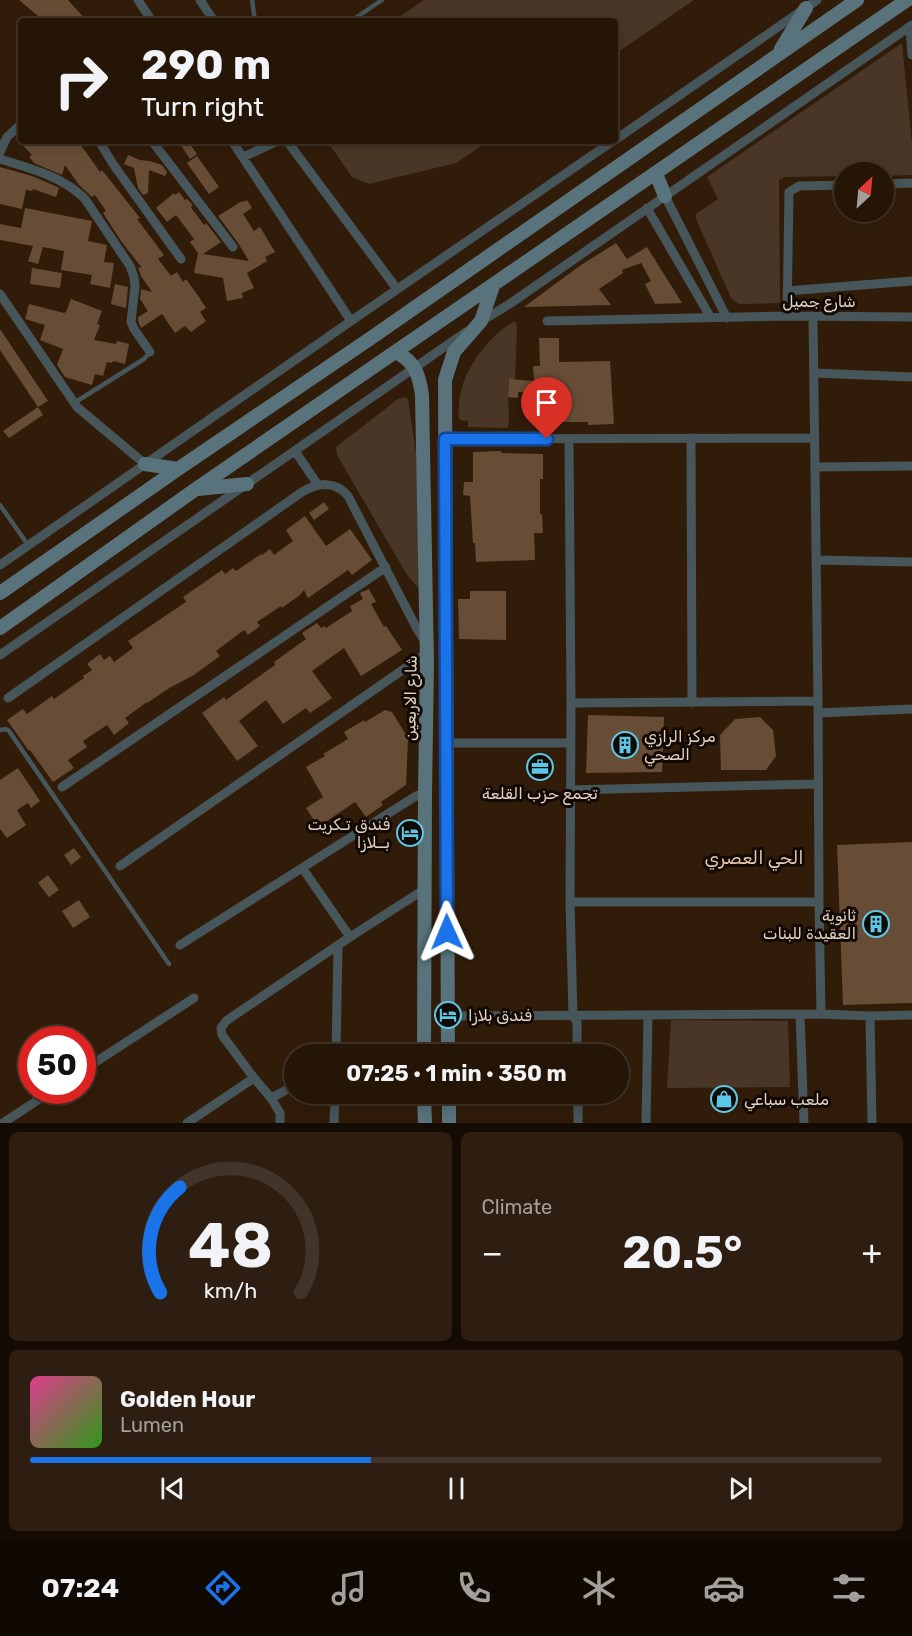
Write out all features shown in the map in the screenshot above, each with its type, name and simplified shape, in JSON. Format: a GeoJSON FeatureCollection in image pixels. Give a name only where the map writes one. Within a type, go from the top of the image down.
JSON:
{"type":"FeatureCollection","features":[{"type":"Feature","properties":{"kind":"main road"},"geometry":{"type":"LineString","coordinates":[[0,593],[856,0]]}},
{"type":"Feature","properties":{"kind":"main road"},"geometry":{"type":"LineString","coordinates":[[0,628],[196,489],[907,0]]}},
{"type":"Feature","properties":{"kind":"main road"},"geometry":{"type":"LineString","coordinates":[[779,53],[812,4]]}},
{"type":"Feature","properties":{"kind":"main road"},"geometry":{"type":"LineString","coordinates":[[656,174],[665,196]]}},
{"type":"Feature","properties":{"kind":"main road"},"geometry":{"type":"LineString","coordinates":[[448,1044],[446,380],[454,352],[481,321],[493,286]]}},
{"type":"Feature","properties":{"kind":"main road"},"geometry":{"type":"LineString","coordinates":[[396,352],[412,362],[415,369]]}},
{"type":"Feature","properties":{"kind":"main road","name":"شارع الاربعين"},"geometry":{"type":"LineString","coordinates":[[415,369],[422,395],[427,654],[424,793],[424,1044]]}},
{"type":"Feature","properties":{"kind":"main road"},"geometry":{"type":"LineString","coordinates":[[145,464],[178,469]]}},
{"type":"Feature","properties":{"kind":"main road"},"geometry":{"type":"LineString","coordinates":[[196,489],[247,484]]}},
{"type":"Feature","properties":{"kind":"main road"},"geometry":{"type":"LineString","coordinates":[[427,654],[446,664]]}},
{"type":"Feature","properties":{"kind":"main road"},"geometry":{"type":"LineString","coordinates":[[424,1104],[425,1123]]}},
{"type":"Feature","properties":{"kind":"main road"},"geometry":{"type":"LineString","coordinates":[[448,1104],[449,1123]]}},
{"type":"Feature","properties":{"kind":"street"},"geometry":{"type":"LineString","coordinates":[[138,0],[150,18]]}},
{"type":"Feature","properties":{"kind":"street"},"geometry":{"type":"LineString","coordinates":[[200,0],[212,18]]}},
{"type":"Feature","properties":{"kind":"street"},"geometry":{"type":"LineString","coordinates":[[618,137],[812,4]]}},
{"type":"Feature","properties":{"kind":"street"},"geometry":{"type":"LineString","coordinates":[[911,26],[912,55]]}},
{"type":"Feature","properties":{"kind":"street"},"geometry":{"type":"LineString","coordinates":[[0,655],[911,26]]}},
{"type":"Feature","properties":{"kind":"street"},"geometry":{"type":"LineString","coordinates":[[0,152],[7,137],[18,127]]}},
{"type":"Feature","properties":{"kind":"street"},"geometry":{"type":"LineString","coordinates":[[101,144],[181,259]]}},
{"type":"Feature","properties":{"kind":"street"},"geometry":{"type":"LineString","coordinates":[[154,144],[233,247]]}},
{"type":"Feature","properties":{"kind":"street"},"geometry":{"type":"LineString","coordinates":[[234,144],[351,321]]}},
{"type":"Feature","properties":{"kind":"street"},"geometry":{"type":"LineString","coordinates":[[243,157],[271,144]]}},
{"type":"Feature","properties":{"kind":"street"},"geometry":{"type":"LineString","coordinates":[[289,144],[397,289]]}},
{"type":"Feature","properties":{"kind":"street"},"geometry":{"type":"LineString","coordinates":[[0,565],[608,144]]}},
{"type":"Feature","properties":{"kind":"street"},"geometry":{"type":"LineString","coordinates":[[0,159],[55,177],[77,191],[85,200],[130,266],[135,286],[131,322],[150,352]]}},
{"type":"Feature","properties":{"kind":"street"},"geometry":{"type":"LineString","coordinates":[[894,184],[912,183]]}},
{"type":"Feature","properties":{"kind":"street"},"geometry":{"type":"LineString","coordinates":[[787,316],[789,192],[799,186],[834,185]]}},
{"type":"Feature","properties":{"kind":"street"},"geometry":{"type":"LineString","coordinates":[[665,196],[727,318]]}},
{"type":"Feature","properties":{"kind":"street"},"geometry":{"type":"LineString","coordinates":[[647,208],[711,318]]}},
{"type":"Feature","properties":{"kind":"street"},"geometry":{"type":"LineString","coordinates":[[787,291],[912,281]]}},
{"type":"Feature","properties":{"kind":"street"},"geometry":{"type":"LineString","coordinates":[[0,294],[74,403],[145,464]]}},
{"type":"Feature","properties":{"kind":"street","name":"شارع جميل"},"geometry":{"type":"LineString","coordinates":[[546,321],[787,316],[912,317]]}},
{"type":"Feature","properties":{"kind":"street"},"geometry":{"type":"LineString","coordinates":[[813,316],[821,1014]]}},
{"type":"Feature","properties":{"kind":"street"},"geometry":{"type":"LineString","coordinates":[[814,373],[912,377]]}},
{"type":"Feature","properties":{"kind":"street"},"geometry":{"type":"LineString","coordinates":[[691,438],[692,703]]}},
{"type":"Feature","properties":{"kind":"street"},"geometry":{"type":"LineString","coordinates":[[445,439],[814,438]]}},
{"type":"Feature","properties":{"kind":"street"},"geometry":{"type":"LineString","coordinates":[[570,439],[572,703],[570,902],[573,1016],[577,1022],[578,1044]]}},
{"type":"Feature","properties":{"kind":"street"},"geometry":{"type":"LineString","coordinates":[[295,451],[318,485]]}},
{"type":"Feature","properties":{"kind":"street"},"geometry":{"type":"LineString","coordinates":[[815,467],[912,466]]}},
{"type":"Feature","properties":{"kind":"street"},"geometry":{"type":"LineString","coordinates":[[8,698],[302,492],[318,485],[338,487],[348,495],[416,627],[427,654],[120,866]]}},
{"type":"Feature","properties":{"kind":"street"},"geometry":{"type":"LineString","coordinates":[[816,560],[912,562]]}},
{"type":"Feature","properties":{"kind":"street"},"geometry":{"type":"LineString","coordinates":[[62,787],[386,567]]}},
{"type":"Feature","properties":{"kind":"street"},"geometry":{"type":"LineString","coordinates":[[572,703],[818,701]]}},
{"type":"Feature","properties":{"kind":"street"},"geometry":{"type":"LineString","coordinates":[[818,713],[912,710]]}},
{"type":"Feature","properties":{"kind":"street"},"geometry":{"type":"LineString","coordinates":[[446,743],[570,743]]}},
{"type":"Feature","properties":{"kind":"street"},"geometry":{"type":"LineString","coordinates":[[571,790],[817,784]]}},
{"type":"Feature","properties":{"kind":"street"},"geometry":{"type":"LineString","coordinates":[[180,945],[424,793]]}},
{"type":"Feature","properties":{"kind":"street"},"geometry":{"type":"LineString","coordinates":[[303,869],[350,937]]}},
{"type":"Feature","properties":{"kind":"street"},"geometry":{"type":"LineString","coordinates":[[280,1123],[280,1113],[271,1098],[222,1035],[221,1028],[226,1021],[338,945],[425,890]]}},
{"type":"Feature","properties":{"kind":"street"},"geometry":{"type":"LineString","coordinates":[[570,902],[819,902]]}},
{"type":"Feature","properties":{"kind":"street"},"geometry":{"type":"LineString","coordinates":[[336,1044],[338,945]]}},
{"type":"Feature","properties":{"kind":"street"},"geometry":{"type":"LineString","coordinates":[[96,1062],[194,998]]}},
{"type":"Feature","properties":{"kind":"street"},"geometry":{"type":"LineString","coordinates":[[448,1016],[821,1014],[870,1017],[912,1015]]}},
{"type":"Feature","properties":{"kind":"street"},"geometry":{"type":"LineString","coordinates":[[800,1015],[804,1123]]}},
{"type":"Feature","properties":{"kind":"street"},"geometry":{"type":"LineString","coordinates":[[646,1123],[648,1016]]}},
{"type":"Feature","properties":{"kind":"street"},"geometry":{"type":"LineString","coordinates":[[870,1017],[872,1123]]}},
{"type":"Feature","properties":{"kind":"street"},"geometry":{"type":"LineString","coordinates":[[187,1123],[254,1078]]}},
{"type":"Feature","properties":{"kind":"street"},"geometry":{"type":"LineString","coordinates":[[271,1098],[284,1091]]}},
{"type":"Feature","properties":{"kind":"street"},"geometry":{"type":"LineString","coordinates":[[3,1123],[31,1104]]}},
{"type":"Feature","properties":{"kind":"street"},"geometry":{"type":"LineString","coordinates":[[334,1123],[335,1104]]}},
{"type":"Feature","properties":{"kind":"street"},"geometry":{"type":"LineString","coordinates":[[578,1104],[578,1123]]}},
{"type":"Feature","properties":{"kind":"lane"},"geometry":{"type":"LineString","coordinates":[[252,0],[255,18]]}},
{"type":"Feature","properties":{"kind":"lane"},"geometry":{"type":"LineString","coordinates":[[355,18],[382,0]]}},
{"type":"Feature","properties":{"kind":"lane"},"geometry":{"type":"LineString","coordinates":[[74,403],[144,359],[150,352]]}},
{"type":"Feature","properties":{"kind":"lane"},"geometry":{"type":"LineString","coordinates":[[1,507],[28,545]]}},
{"type":"Feature","properties":{"kind":"lane"},"geometry":{"type":"LineString","coordinates":[[0,730],[9,731],[169,964]]}},
{"type":"Feature","properties":{"kind":"shaded area"},"geometry":{"type":"Polygon","coordinates":[[[424,0],[694,0],[618,52],[618,18],[397,18],[424,0]]]}},
{"type":"Feature","properties":{"kind":"shaded area"},"geometry":{"type":"Polygon","coordinates":[[[902,43],[912,143],[912,175],[894,176],[894,162],[834,162],[834,176],[784,177],[779,180],[780,303],[739,304],[731,298],[696,219],[696,214],[718,199],[707,177],[902,43]]]}},
{"type":"Feature","properties":{"kind":"shaded area"},"geometry":{"type":"Polygon","coordinates":[[[329,144],[484,144],[456,163],[369,184],[352,177],[329,144]]]}},
{"type":"Feature","properties":{"kind":"shaded area"},"geometry":{"type":"Polygon","coordinates":[[[515,321],[517,327],[515,380],[509,380],[509,424],[507,428],[468,427],[468,421],[460,420],[458,417],[466,375],[491,340],[515,321]]]}},
{"type":"Feature","properties":{"kind":"shaded area"},"geometry":{"type":"Polygon","coordinates":[[[404,397],[408,399],[416,453],[421,591],[407,575],[337,455],[336,447],[398,399],[404,397]]]}},
{"type":"Feature","properties":{"kind":"shaded area"},"geometry":{"type":"Polygon","coordinates":[[[671,1020],[788,1021],[790,1087],[667,1088],[671,1020]]]}},
{"type":"Feature","properties":{"kind":"building"},"geometry":{"type":"Polygon","coordinates":[[[19,0],[68,0],[84,18],[40,18],[19,0]]]}},
{"type":"Feature","properties":{"kind":"building"},"geometry":{"type":"Polygon","coordinates":[[[22,144],[80,144],[100,172],[102,170],[140,218],[137,219],[164,255],[158,259],[171,276],[177,272],[183,282],[186,279],[199,297],[206,308],[200,312],[206,321],[191,332],[185,326],[175,333],[162,314],[141,328],[138,317],[148,311],[140,299],[141,289],[152,292],[138,267],[142,268],[121,241],[103,213],[106,211],[95,195],[92,197],[79,185],[65,165],[62,175],[34,163],[29,157],[32,155],[22,144]]]}},
{"type":"Feature","properties":{"kind":"building"},"geometry":{"type":"Polygon","coordinates":[[[180,144],[190,144],[197,154],[190,159],[180,144]]]}},
{"type":"Feature","properties":{"kind":"building"},"geometry":{"type":"Polygon","coordinates":[[[128,155],[162,165],[167,172],[165,176],[149,170],[148,193],[143,195],[138,188],[134,168],[124,164],[128,155]]]}},
{"type":"Feature","properties":{"kind":"building"},"geometry":{"type":"Polygon","coordinates":[[[197,156],[219,187],[209,194],[187,163],[197,156]]]}},
{"type":"Feature","properties":{"kind":"building"},"geometry":{"type":"Polygon","coordinates":[[[0,167],[32,176],[59,188],[56,197],[33,189],[32,191],[26,190],[22,209],[0,204],[0,167]]]}},
{"type":"Feature","properties":{"kind":"building"},"geometry":{"type":"Polygon","coordinates":[[[179,192],[193,205],[192,209],[204,225],[206,223],[221,242],[203,254],[249,261],[218,216],[242,201],[247,200],[252,208],[243,214],[254,231],[260,227],[275,252],[265,257],[267,261],[247,273],[254,288],[242,293],[243,298],[227,301],[223,278],[194,273],[198,253],[190,242],[194,239],[176,215],[167,222],[156,208],[174,193],[175,195],[179,192]]]}},
{"type":"Feature","properties":{"kind":"building"},"geometry":{"type":"Polygon","coordinates":[[[25,208],[92,221],[88,241],[107,245],[104,262],[114,263],[110,288],[90,284],[92,275],[61,270],[64,251],[43,247],[38,264],[28,261],[33,246],[0,240],[0,224],[21,228],[25,208]]]}},
{"type":"Feature","properties":{"kind":"building"},"geometry":{"type":"Polygon","coordinates":[[[616,243],[627,259],[647,247],[682,303],[655,304],[645,284],[651,281],[641,263],[622,270],[623,273],[599,289],[611,305],[524,307],[581,265],[616,243]]]}},
{"type":"Feature","properties":{"kind":"building"},"geometry":{"type":"Polygon","coordinates":[[[32,268],[62,273],[60,288],[30,284],[32,268]]]}},
{"type":"Feature","properties":{"kind":"building"},"geometry":{"type":"Polygon","coordinates":[[[115,284],[128,287],[126,308],[111,304],[115,284]]]}},
{"type":"Feature","properties":{"kind":"building"},"geometry":{"type":"Polygon","coordinates":[[[71,299],[102,311],[94,340],[129,344],[125,364],[107,362],[103,376],[95,374],[92,385],[65,377],[57,365],[63,349],[40,340],[45,325],[25,319],[29,304],[64,313],[71,299]]]}},
{"type":"Feature","properties":{"kind":"building"},"geometry":{"type":"Polygon","coordinates":[[[0,329],[48,401],[38,407],[0,350],[0,329]]]}},
{"type":"Feature","properties":{"kind":"building"},"geometry":{"type":"Polygon","coordinates":[[[539,338],[559,338],[559,362],[610,361],[614,424],[536,422],[535,392],[518,392],[518,398],[508,397],[509,379],[534,381],[533,366],[540,366],[539,338]]]}},
{"type":"Feature","properties":{"kind":"building"},"geometry":{"type":"Polygon","coordinates":[[[38,407],[43,415],[9,438],[3,431],[38,407]]]}},
{"type":"Feature","properties":{"kind":"building"},"geometry":{"type":"Polygon","coordinates":[[[501,451],[501,453],[543,454],[540,514],[542,514],[543,533],[534,533],[535,560],[476,562],[470,496],[463,495],[464,482],[473,482],[473,452],[501,451]]]}},
{"type":"Feature","properties":{"kind":"building"},"geometry":{"type":"Polygon","coordinates":[[[324,502],[329,509],[314,520],[309,513],[324,502]]]}},
{"type":"Feature","properties":{"kind":"building"},"geometry":{"type":"Polygon","coordinates":[[[305,516],[326,546],[350,529],[372,560],[352,575],[348,570],[308,598],[304,590],[282,608],[281,606],[257,622],[260,626],[248,635],[244,630],[216,651],[220,656],[125,718],[129,723],[114,735],[107,725],[83,741],[87,747],[68,760],[74,768],[53,782],[7,720],[23,709],[27,714],[52,696],[54,699],[84,678],[83,676],[92,670],[87,664],[100,654],[104,660],[110,656],[114,662],[133,648],[128,641],[186,602],[183,597],[222,570],[225,574],[233,568],[236,571],[270,549],[274,555],[293,541],[286,530],[305,516]]]}},
{"type":"Feature","properties":{"kind":"building"},"geometry":{"type":"Polygon","coordinates":[[[369,589],[376,602],[371,604],[384,627],[386,626],[402,650],[361,676],[344,648],[312,671],[332,698],[310,713],[306,708],[283,724],[266,700],[239,721],[258,746],[237,761],[202,713],[224,697],[226,700],[275,665],[274,662],[306,639],[302,633],[317,623],[321,628],[325,626],[326,628],[352,611],[350,606],[363,599],[360,593],[369,589]]]}},
{"type":"Feature","properties":{"kind":"building"},"geometry":{"type":"Polygon","coordinates":[[[470,591],[506,591],[506,640],[459,639],[458,599],[470,599],[470,591]]]}},
{"type":"Feature","properties":{"kind":"building"},"geometry":{"type":"Polygon","coordinates":[[[385,710],[392,712],[408,738],[406,785],[381,802],[383,805],[366,817],[355,802],[318,827],[306,808],[323,797],[306,767],[348,739],[344,732],[385,710]]]}},
{"type":"Feature","properties":{"kind":"building","name":"مركز الرازي الصحي"},"geometry":{"type":"Polygon","coordinates":[[[588,715],[664,717],[662,772],[586,773],[588,715]]]}},
{"type":"Feature","properties":{"kind":"building"},"geometry":{"type":"Polygon","coordinates":[[[760,717],[773,730],[776,756],[766,770],[721,770],[720,735],[735,719],[760,717]]]}},
{"type":"Feature","properties":{"kind":"building"},"geometry":{"type":"Polygon","coordinates":[[[18,768],[40,801],[31,808],[28,803],[17,810],[26,825],[7,838],[0,829],[0,780],[18,768]]]}},
{"type":"Feature","properties":{"kind":"building","name":"ثانوية العقيدة للبنات"},"geometry":{"type":"Polygon","coordinates":[[[912,842],[912,1003],[843,1005],[837,845],[912,842]]]}},
{"type":"Feature","properties":{"kind":"building"},"geometry":{"type":"Polygon","coordinates":[[[74,848],[81,857],[71,865],[64,855],[74,848]]]}},
{"type":"Feature","properties":{"kind":"building"},"geometry":{"type":"Polygon","coordinates":[[[48,875],[59,890],[49,897],[38,883],[48,875]]]}},
{"type":"Feature","properties":{"kind":"building"},"geometry":{"type":"Polygon","coordinates":[[[79,900],[90,917],[73,928],[62,911],[79,900]]]}},
{"type":"Feature","properties":{"kind":"place","name":"مركز الرازي الصحي"},"geometry":{"type":"Point","coordinates":[625,745]}},
{"type":"Feature","properties":{"kind":"place","name":"تجمع حزب القلعة"},"geometry":{"type":"Point","coordinates":[540,767]}},
{"type":"Feature","properties":{"kind":"place","name":"فندق تـكريت بــلازا"},"geometry":{"type":"Point","coordinates":[410,833]}},
{"type":"Feature","properties":{"kind":"place","name":"ثانوية العقيدة للبنات"},"geometry":{"type":"Point","coordinates":[876,924]}},
{"type":"Feature","properties":{"kind":"place","name":"فندق بلازا"},"geometry":{"type":"Point","coordinates":[448,1015]}},
{"type":"Feature","properties":{"kind":"place","name":"ملعب سباعي"},"geometry":{"type":"Point","coordinates":[724,1099]}},
{"type":"Feature","properties":{"kind":"district","name":"الحي العصري"},"geometry":{"type":"Point","coordinates":[754,858]}},
{"type":"Feature","properties":{"kind":"route"},"geometry":{"type":"LineString","coordinates":[[447,932],[445,439],[547,439]]}}]}
